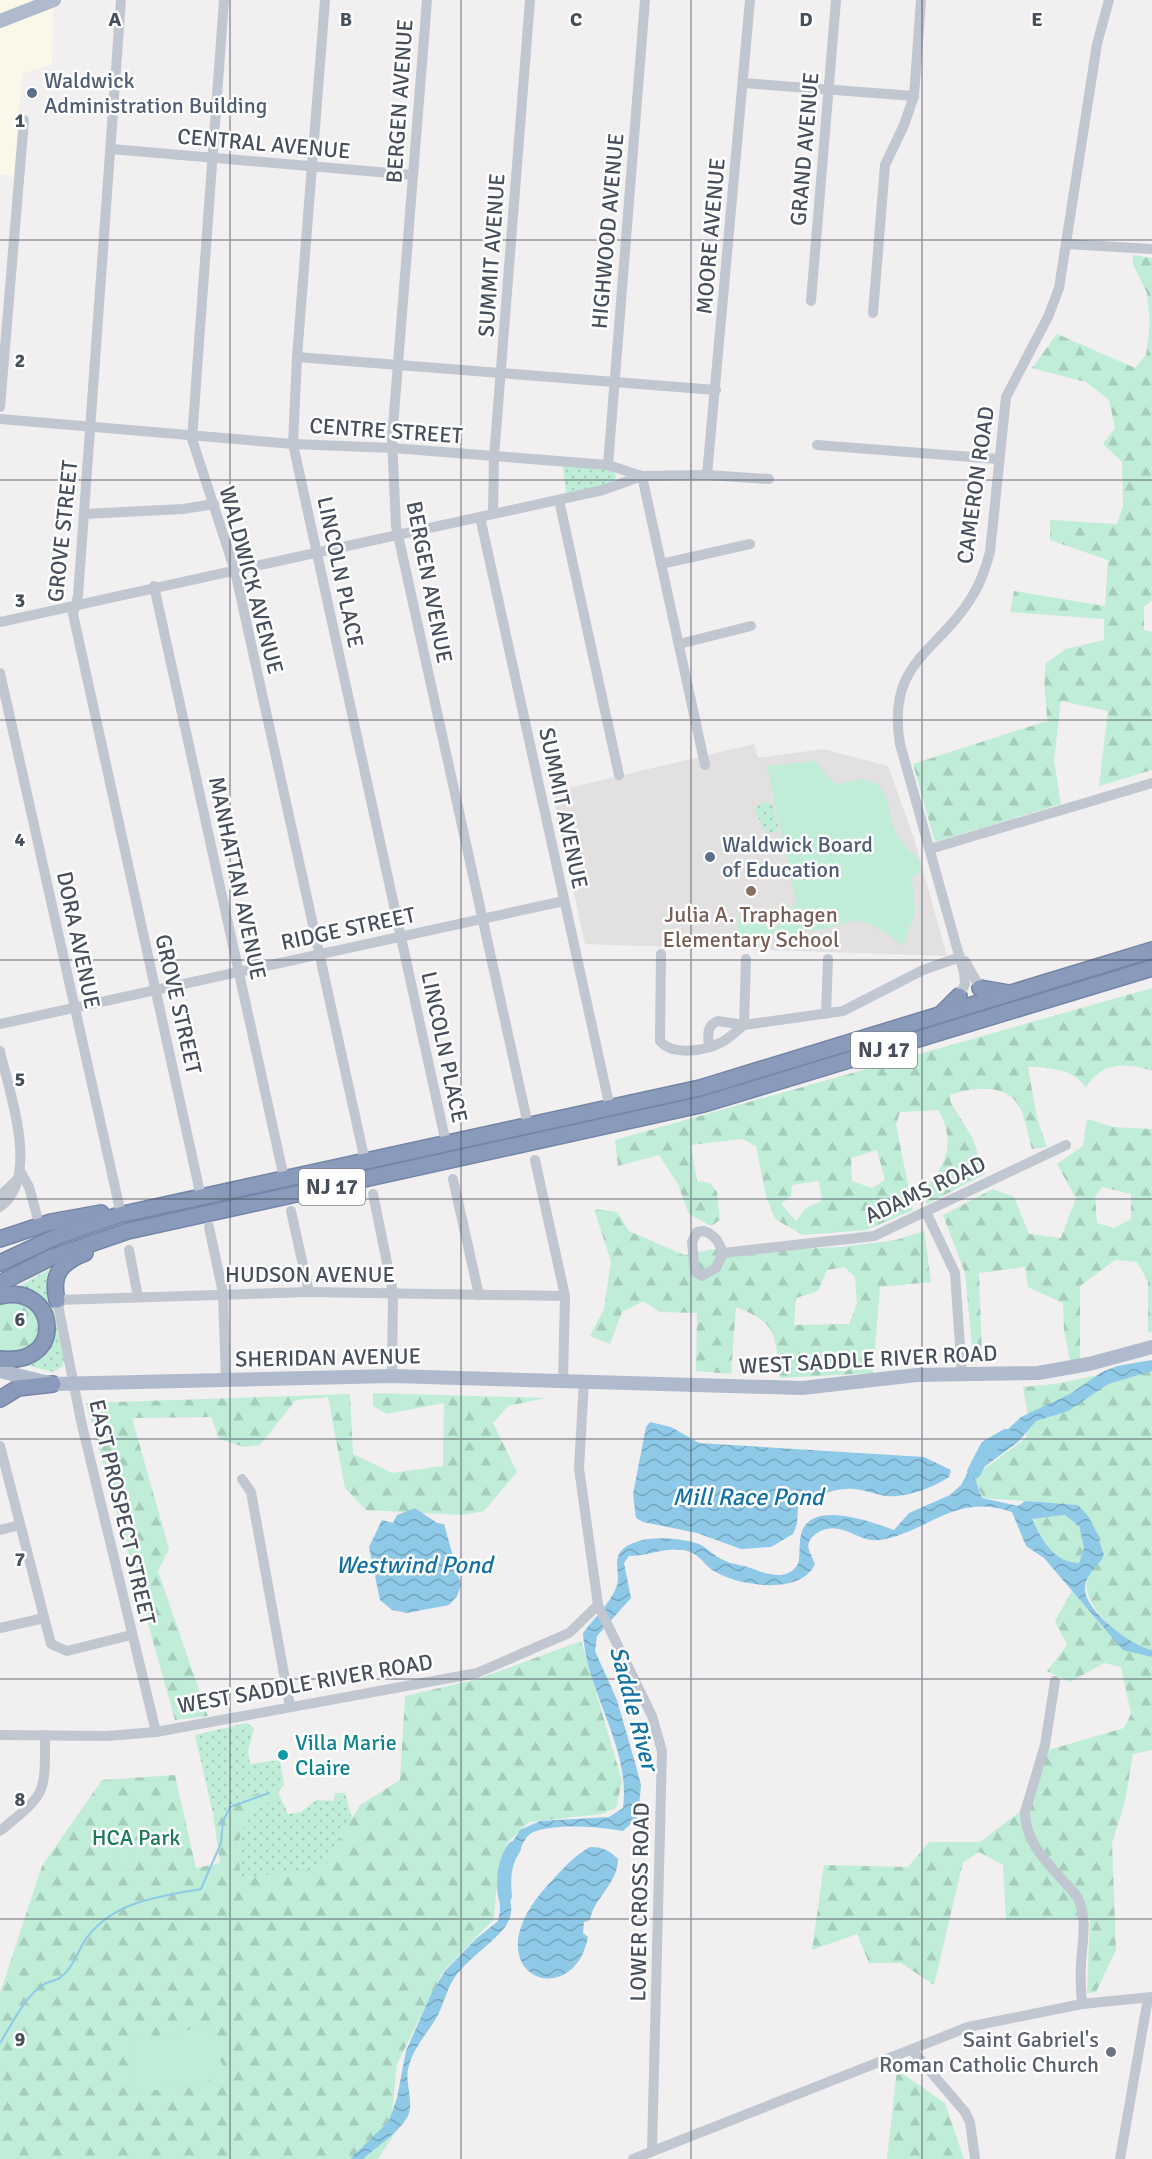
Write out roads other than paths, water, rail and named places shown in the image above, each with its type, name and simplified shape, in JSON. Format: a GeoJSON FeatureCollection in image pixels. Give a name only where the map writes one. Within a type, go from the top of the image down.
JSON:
{"type":"FeatureCollection","features":[{"type":"Feature","properties":{"kind":"highway","name":"NJ 17"},"geometry":{"type":"LineString","coordinates":[[0,1263],[58,1236],[120,1215],[700,1088],[1152,950]]}},
{"type":"Feature","properties":{"kind":"highway","name":"NJ 17"},"geometry":{"type":"LineString","coordinates":[[0,1283],[77,1247],[154,1225],[704,1104],[1152,968]]}},
{"type":"Feature","properties":{"kind":"highway"},"geometry":{"type":"LineString","coordinates":[[980,988],[1012,994]]}},
{"type":"Feature","properties":{"kind":"highway"},"geometry":{"type":"LineString","coordinates":[[937,1017],[960,996]]}},
{"type":"Feature","properties":{"kind":"highway"},"geometry":{"type":"LineString","coordinates":[[0,1239],[51,1222],[95,1213],[120,1215]]}},
{"type":"Feature","properties":{"kind":"highway"},"geometry":{"type":"LineString","coordinates":[[57,1300],[55,1278],[67,1262],[154,1225]]}},
{"type":"Feature","properties":{"kind":"highway"},"geometry":{"type":"LineString","coordinates":[[0,1296],[17,1294],[31,1299],[43,1310],[47,1330],[43,1344],[32,1355],[18,1360],[0,1361]]}},
{"type":"Feature","properties":{"kind":"highway"},"geometry":{"type":"LineString","coordinates":[[0,1399],[24,1386],[53,1384]]}},
{"type":"Feature","properties":{"kind":"main road"},"geometry":{"type":"LineString","coordinates":[[0,21],[54,0]]}},
{"type":"Feature","properties":{"kind":"main road","name":"WEST SADDLE RIVER ROAD"},"geometry":{"type":"LineString","coordinates":[[584,1381],[802,1388],[917,1375],[1018,1374],[1063,1369],[1152,1347]]}},
{"type":"Feature","properties":{"kind":"main road","name":"SHERIDAN AVENUE"},"geometry":{"type":"LineString","coordinates":[[0,1361],[73,1383]]}},
{"type":"Feature","properties":{"kind":"main road","name":"SHERIDAN AVENUE"},"geometry":{"type":"LineString","coordinates":[[0,1371],[53,1384],[392,1376],[584,1381]]}},
{"type":"Feature","properties":{"kind":"street","name":"GROVE STREET"},"geometry":{"type":"LineString","coordinates":[[121,0],[91,425],[76,604],[73,614],[201,1197]]}},
{"type":"Feature","properties":{"kind":"street","name":"WALDWICK AVENUE"},"geometry":{"type":"LineString","coordinates":[[224,0],[192,433],[235,571],[365,1161]]}},
{"type":"Feature","properties":{"kind":"street","name":"LINCOLN PLACE"},"geometry":{"type":"LineString","coordinates":[[325,0],[297,357],[293,444],[446,1143]]}},
{"type":"Feature","properties":{"kind":"street","name":"BERGEN AVENUE"},"geometry":{"type":"LineString","coordinates":[[427,0],[392,448],[398,535],[528,1125]]}},
{"type":"Feature","properties":{"kind":"street","name":"SUMMIT AVENUE"},"geometry":{"type":"LineString","coordinates":[[493,514],[494,457],[530,0]]}},
{"type":"Feature","properties":{"kind":"street","name":"HIGHWOOD AVENUE"},"geometry":{"type":"LineString","coordinates":[[608,465],[645,0]]}},
{"type":"Feature","properties":{"kind":"street","name":"MOORE AVENUE"},"geometry":{"type":"LineString","coordinates":[[707,475],[750,0]]}},
{"type":"Feature","properties":{"kind":"street","name":"GRAND AVENUE"},"geometry":{"type":"LineString","coordinates":[[811,301],[836,0]]}},
{"type":"Feature","properties":{"kind":"street"},"geometry":{"type":"LineString","coordinates":[[873,313],[885,165],[904,125],[914,96],[921,0]]}},
{"type":"Feature","properties":{"kind":"street","name":"CAMERON ROAD"},"geometry":{"type":"LineString","coordinates":[[960,996],[965,984],[960,957],[900,744],[898,705],[913,666],[963,610],[981,581],[990,552],[1006,397],[1055,301],[1066,244],[1096,44],[1109,0]]}},
{"type":"Feature","properties":{"kind":"street"},"geometry":{"type":"LineString","coordinates":[[744,83],[914,96]]}},
{"type":"Feature","properties":{"kind":"street"},"geometry":{"type":"LineString","coordinates":[[0,407],[24,120]]}},
{"type":"Feature","properties":{"kind":"street","name":"CENTRAL AVENUE"},"geometry":{"type":"LineString","coordinates":[[111,149],[413,174]]}},
{"type":"Feature","properties":{"kind":"street"},"geometry":{"type":"LineString","coordinates":[[1066,244],[1152,249]]}},
{"type":"Feature","properties":{"kind":"street"},"geometry":{"type":"LineString","coordinates":[[297,357],[716,390]]}},
{"type":"Feature","properties":{"kind":"street","name":"CENTRE STREET"},"geometry":{"type":"LineString","coordinates":[[0,419],[192,433],[293,444],[392,448],[608,465],[642,476],[707,475],[769,479]]}},
{"type":"Feature","properties":{"kind":"street"},"geometry":{"type":"LineString","coordinates":[[817,445],[998,459]]}},
{"type":"Feature","properties":{"kind":"street"},"geometry":{"type":"LineString","coordinates":[[0,622],[154,586],[235,571],[603,490],[642,476],[705,765]]}},
{"type":"Feature","properties":{"kind":"street"},"geometry":{"type":"LineString","coordinates":[[559,500],[619,774]]}},
{"type":"Feature","properties":{"kind":"street"},"geometry":{"type":"LineString","coordinates":[[84,514],[172,510],[214,504]]}},
{"type":"Feature","properties":{"kind":"street","name":"SUMMIT AVENUE"},"geometry":{"type":"LineString","coordinates":[[480,517],[610,1108]]}},
{"type":"Feature","properties":{"kind":"street"},"geometry":{"type":"LineString","coordinates":[[661,564],[750,544]]}},
{"type":"Feature","properties":{"kind":"street","name":"MANHATTAN AVENUE"},"geometry":{"type":"LineString","coordinates":[[154,586],[284,1178]]}},
{"type":"Feature","properties":{"kind":"street"},"geometry":{"type":"LineString","coordinates":[[679,644],[751,626]]}},
{"type":"Feature","properties":{"kind":"street","name":"DORA AVENUE"},"geometry":{"type":"LineString","coordinates":[[0,673],[120,1215]]}},
{"type":"Feature","properties":{"kind":"street"},"geometry":{"type":"LineString","coordinates":[[930,849],[1152,783]]}},
{"type":"Feature","properties":{"kind":"street","name":"RIDGE STREET"},"geometry":{"type":"LineString","coordinates":[[0,1024],[564,901]]}},
{"type":"Feature","properties":{"kind":"street"},"geometry":{"type":"LineString","coordinates":[[661,954],[659,1029],[660,1041],[664,1047],[684,1050],[709,1046],[721,1042],[744,1025]]}},
{"type":"Feature","properties":{"kind":"street"},"geometry":{"type":"LineString","coordinates":[[709,1046],[708,1033],[713,1023],[729,1022],[744,1025],[826,1014],[855,1006],[923,970],[960,957]]}},
{"type":"Feature","properties":{"kind":"street","name":"CAMERON ROAD"},"geometry":{"type":"LineString","coordinates":[[960,957],[980,988]]}},
{"type":"Feature","properties":{"kind":"street"},"geometry":{"type":"LineString","coordinates":[[744,1025],[746,959]]}},
{"type":"Feature","properties":{"kind":"street"},"geometry":{"type":"LineString","coordinates":[[826,1014],[828,959]]}},
{"type":"Feature","properties":{"kind":"street"},"geometry":{"type":"LineString","coordinates":[[0,1052],[17,1130],[19,1174],[15,1193],[0,1207]]}},
{"type":"Feature","properties":{"kind":"street","name":"ADAMS ROAD"},"geometry":{"type":"LineString","coordinates":[[723,1252],[864,1239],[1066,1145]]}},
{"type":"Feature","properties":{"kind":"street"},"geometry":{"type":"LineString","coordinates":[[535,1160],[565,1296],[564,1380]]}},
{"type":"Feature","properties":{"kind":"street"},"geometry":{"type":"LineString","coordinates":[[0,1196],[19,1174]]}},
{"type":"Feature","properties":{"kind":"street"},"geometry":{"type":"LineString","coordinates":[[19,1174],[30,1191],[37,1216]]}},
{"type":"Feature","properties":{"kind":"street"},"geometry":{"type":"LineString","coordinates":[[453,1179],[479,1295]]}},
{"type":"Feature","properties":{"kind":"street"},"geometry":{"type":"LineString","coordinates":[[373,1194],[393,1292],[392,1376]]}},
{"type":"Feature","properties":{"kind":"street"},"geometry":{"type":"LineString","coordinates":[[291,1211],[309,1292]]}},
{"type":"Feature","properties":{"kind":"street"},"geometry":{"type":"LineString","coordinates":[[926,1212],[956,1273],[962,1375]]}},
{"type":"Feature","properties":{"kind":"street"},"geometry":{"type":"LineString","coordinates":[[209,1227],[223,1293],[226,1380]]}},
{"type":"Feature","properties":{"kind":"street"},"geometry":{"type":"LineString","coordinates":[[129,1250],[138,1297]]}},
{"type":"Feature","properties":{"kind":"street","name":"HUDSON AVENUE"},"geometry":{"type":"LineString","coordinates":[[57,1300],[309,1292],[565,1296]]}},
{"type":"Feature","properties":{"kind":"street","name":"EAST PROSPECT STREET"},"geometry":{"type":"LineString","coordinates":[[57,1300],[73,1383],[131,1635],[156,1732]]}},
{"type":"Feature","properties":{"kind":"street","name":"LOWER CROSS ROAD"},"geometry":{"type":"LineString","coordinates":[[584,1381],[579,1468],[599,1607],[652,1716],[662,1751],[652,2151]]}},
{"type":"Feature","properties":{"kind":"street"},"geometry":{"type":"LineString","coordinates":[[0,1446],[51,1644],[61,1650],[131,1635]]}},
{"type":"Feature","properties":{"kind":"street"},"geometry":{"type":"LineString","coordinates":[[242,1479],[250,1492],[290,1707]]}},
{"type":"Feature","properties":{"kind":"street"},"geometry":{"type":"LineString","coordinates":[[0,1530],[20,1525]]}},
{"type":"Feature","properties":{"kind":"street","name":"WEST SADDLE RIVER ROAD"},"geometry":{"type":"LineString","coordinates":[[0,1735],[107,1736],[156,1732],[477,1673],[569,1633],[599,1607]]}},
{"type":"Feature","properties":{"kind":"street"},"geometry":{"type":"LineString","coordinates":[[0,1628],[44,1617]]}},
{"type":"Feature","properties":{"kind":"street"},"geometry":{"type":"LineString","coordinates":[[1055,1681],[1045,1745],[1024,1812],[1024,1822],[1030,1840],[1078,1898],[1082,1908],[1085,1929],[1081,1969],[1082,2004]]}},
{"type":"Feature","properties":{"kind":"street"},"geometry":{"type":"LineString","coordinates":[[0,1831],[40,1795],[45,1780],[45,1735]]}},
{"type":"Feature","properties":{"kind":"street"},"geometry":{"type":"LineString","coordinates":[[633,2159],[912,2049],[987,2022],[1082,2004],[1150,1997],[1120,2159]]}},
{"type":"Feature","properties":{"kind":"street"},"geometry":{"type":"LineString","coordinates":[[912,2049],[965,2112],[970,2122],[975,2159]]}},
{"type":"Feature","properties":{"kind":"water"},"geometry":{"type":"Polygon","coordinates":[[[1152,1360],[1152,1371],[1108,1384],[1068,1411],[1036,1421],[1018,1442],[980,1470],[975,1479],[982,1498],[1018,1506],[1025,1501],[1078,1505],[1088,1516],[1095,1529],[1104,1555],[1088,1577],[1085,1587],[1086,1596],[1110,1626],[1133,1642],[1152,1650],[1152,1657],[1123,1650],[1044,1558],[1026,1546],[1012,1512],[992,1507],[957,1510],[912,1530],[879,1540],[863,1538],[841,1529],[826,1529],[812,1537],[808,1544],[815,1564],[808,1574],[797,1581],[783,1584],[753,1584],[738,1581],[714,1571],[693,1554],[684,1550],[629,1556],[624,1563],[631,1598],[597,1636],[595,1651],[617,1700],[641,1785],[638,1817],[623,1831],[590,1827],[562,1827],[538,1830],[527,1836],[516,1858],[505,1867],[505,1880],[511,1906],[509,1920],[498,1935],[466,1964],[453,1980],[439,2013],[410,2061],[407,2075],[410,2107],[407,2118],[392,2135],[363,2159],[350,2159],[389,2121],[397,2098],[406,2051],[432,1992],[445,1971],[477,1938],[498,1921],[500,1911],[498,1874],[502,1858],[520,1830],[540,1821],[609,1817],[623,1808],[624,1785],[621,1763],[592,1677],[583,1633],[616,1588],[617,1563],[623,1549],[630,1544],[649,1539],[681,1540],[699,1544],[729,1562],[768,1574],[787,1573],[798,1564],[801,1535],[808,1522],[818,1517],[844,1516],[894,1530],[909,1513],[950,1495],[961,1485],[974,1461],[1021,1417],[1070,1394],[1102,1372],[1117,1366],[1152,1360]],[[1065,1515],[1032,1519],[1044,1542],[1055,1554],[1070,1562],[1079,1563],[1084,1548],[1079,1526],[1065,1515]]]}},
{"type":"Feature","properties":{"kind":"water","name":"Mill Race Pond"},"geometry":{"type":"Polygon","coordinates":[[[650,1422],[671,1427],[699,1443],[924,1457],[951,1470],[949,1477],[935,1485],[902,1495],[886,1496],[854,1489],[824,1494],[798,1508],[797,1524],[793,1534],[771,1547],[741,1549],[697,1533],[643,1522],[636,1518],[633,1494],[646,1427],[650,1422]]]}},
{"type":"Feature","properties":{"kind":"water","name":"Westwind Pond"},"geometry":{"type":"Polygon","coordinates":[[[415,1508],[437,1523],[444,1524],[461,1585],[457,1596],[449,1605],[407,1613],[392,1610],[380,1600],[369,1547],[382,1520],[393,1523],[397,1515],[415,1508]]]}},
{"type":"Feature","properties":{"kind":"water"},"geometry":{"type":"Polygon","coordinates":[[[590,1847],[612,1853],[618,1859],[614,1876],[596,1904],[590,1920],[584,1922],[583,1933],[588,1937],[579,1961],[564,1974],[548,1978],[532,1974],[521,1962],[518,1942],[525,1917],[556,1876],[590,1847]]]}},
{"type":"Feature","properties":{"kind":"waterway","name":"Saddle River"},"geometry":{"type":"LineString","coordinates":[[974,1472],[987,1447],[1006,1436]]}},
{"type":"Feature","properties":{"kind":"waterway"},"geometry":{"type":"LineString","coordinates":[[0,2043],[19,2011],[37,1989],[66,1973],[85,1940],[112,1914],[140,1902],[201,1889],[221,1843],[223,1821],[230,1807],[269,1793]]}},
{"type":"Feature","properties":{"kind":"waterway","name":"Saddle River"},"geometry":{"type":"LineString","coordinates":[[505,1896],[505,1871],[514,1848]]}},
{"type":"Feature","properties":{"kind":"place","name":"Waldwick Administration Building"},"geometry":{"type":"Point","coordinates":[32,93]}},
{"type":"Feature","properties":{"kind":"place","name":"Waldwick Board of Education"},"geometry":{"type":"Point","coordinates":[710,857]}},
{"type":"Feature","properties":{"kind":"place","name":"Julia A. Traphagen Elementary School"},"geometry":{"type":"Point","coordinates":[751,891]}},
{"type":"Feature","properties":{"kind":"place","name":"Villa Marie Claire"},"geometry":{"type":"Point","coordinates":[283,1755]}},
{"type":"Feature","properties":{"kind":"place","name":"Saint Gabriel's Roman Catholic Church"},"geometry":{"type":"Point","coordinates":[1111,2052]}},
{"type":"Feature","properties":{"kind":"park label","name":"HCA Park"},"geometry":{"type":"Point","coordinates":[136,1837]}}]}
